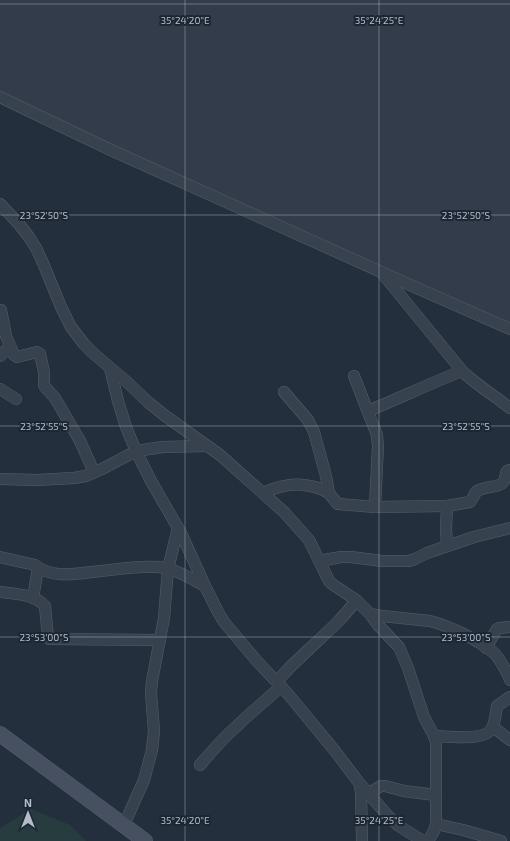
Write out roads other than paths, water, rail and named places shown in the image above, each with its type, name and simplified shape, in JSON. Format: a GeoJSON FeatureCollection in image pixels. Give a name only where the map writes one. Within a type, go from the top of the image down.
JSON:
{"type":"FeatureCollection","features":[{"type":"Feature","properties":{"kind":"main road"},"geometry":{"type":"LineString","coordinates":[[0,734],[145,841]]}},
{"type":"Feature","properties":{"kind":"street"},"geometry":{"type":"LineString","coordinates":[[0,97],[113,151],[510,329]]}},
{"type":"Feature","properties":{"kind":"street"},"geometry":{"type":"LineString","coordinates":[[0,204],[22,228],[36,248],[44,263],[61,307],[71,327],[94,354],[164,416],[235,468],[284,512],[309,540],[332,584],[356,600],[399,647],[408,668],[424,717],[436,742],[436,824],[428,841]]}},
{"type":"Feature","properties":{"kind":"street"},"geometry":{"type":"LineString","coordinates":[[380,271],[462,371],[473,381],[510,408]]}},
{"type":"Feature","properties":{"kind":"street"},"geometry":{"type":"LineString","coordinates":[[1,310],[6,336],[14,355],[18,357],[37,352],[39,353],[44,372],[44,385],[60,405],[80,441],[94,472]]}},
{"type":"Feature","properties":{"kind":"street"},"geometry":{"type":"LineString","coordinates":[[0,356],[10,346]]}},
{"type":"Feature","properties":{"kind":"street"},"geometry":{"type":"LineString","coordinates":[[110,368],[126,427],[136,452],[178,528],[218,612],[230,630],[256,660],[279,683],[389,818],[424,841]]}},
{"type":"Feature","properties":{"kind":"street"},"geometry":{"type":"LineString","coordinates":[[368,411],[462,371]]}},
{"type":"Feature","properties":{"kind":"street"},"geometry":{"type":"LineString","coordinates":[[354,376],[378,435],[375,507]]}},
{"type":"Feature","properties":{"kind":"street"},"geometry":{"type":"LineString","coordinates":[[0,389],[16,399]]}},
{"type":"Feature","properties":{"kind":"street"},"geometry":{"type":"LineString","coordinates":[[284,392],[308,420],[314,432],[329,493],[338,504],[375,507],[447,506],[470,502],[479,490],[503,483],[507,471],[510,470]]}},
{"type":"Feature","properties":{"kind":"street"},"geometry":{"type":"LineString","coordinates":[[0,479],[36,480],[74,478],[86,476],[136,452],[163,447],[206,446]]}},
{"type":"Feature","properties":{"kind":"street"},"geometry":{"type":"LineString","coordinates":[[263,492],[283,486],[294,485],[310,486],[329,493]]}},
{"type":"Feature","properties":{"kind":"street"},"geometry":{"type":"LineString","coordinates":[[447,506],[447,546]]}},
{"type":"Feature","properties":{"kind":"street"},"geometry":{"type":"LineString","coordinates":[[124,825],[144,780],[152,750],[154,731],[150,693],[164,618],[168,569],[178,528]]}},
{"type":"Feature","properties":{"kind":"street"},"geometry":{"type":"LineString","coordinates":[[319,561],[341,557],[382,561],[409,561],[424,554],[474,537],[510,528]]}},
{"type":"Feature","properties":{"kind":"street"},"geometry":{"type":"LineString","coordinates":[[0,557],[29,564],[47,572],[68,575],[137,567],[157,567],[168,569],[205,586]]}},
{"type":"Feature","properties":{"kind":"street"},"geometry":{"type":"LineString","coordinates":[[33,598],[38,568]]}},
{"type":"Feature","properties":{"kind":"street"},"geometry":{"type":"LineString","coordinates":[[0,592],[33,598],[42,602],[45,606],[49,639],[160,640]]}},
{"type":"Feature","properties":{"kind":"street"},"geometry":{"type":"LineString","coordinates":[[200,765],[223,739],[256,710],[279,683],[349,610],[356,600]]}},
{"type":"Feature","properties":{"kind":"street"},"geometry":{"type":"LineString","coordinates":[[370,614],[437,622],[457,631],[476,641],[495,654],[503,665],[510,680]]}},
{"type":"Feature","properties":{"kind":"street"},"geometry":{"type":"LineString","coordinates":[[486,648],[497,629],[510,627]]}},
{"type":"Feature","properties":{"kind":"street"},"geometry":{"type":"LineString","coordinates":[[434,736],[469,737],[489,733],[493,728],[497,706],[510,697]]}},
{"type":"Feature","properties":{"kind":"street"},"geometry":{"type":"LineString","coordinates":[[493,728],[510,740]]}},
{"type":"Feature","properties":{"kind":"street"},"geometry":{"type":"LineString","coordinates":[[360,784],[362,841]]}},
{"type":"Feature","properties":{"kind":"street"},"geometry":{"type":"LineString","coordinates":[[369,793],[381,786],[385,786],[404,791],[435,794]]}},
{"type":"Feature","properties":{"kind":"street"},"geometry":{"type":"LineString","coordinates":[[436,824],[501,841]]}}]}
